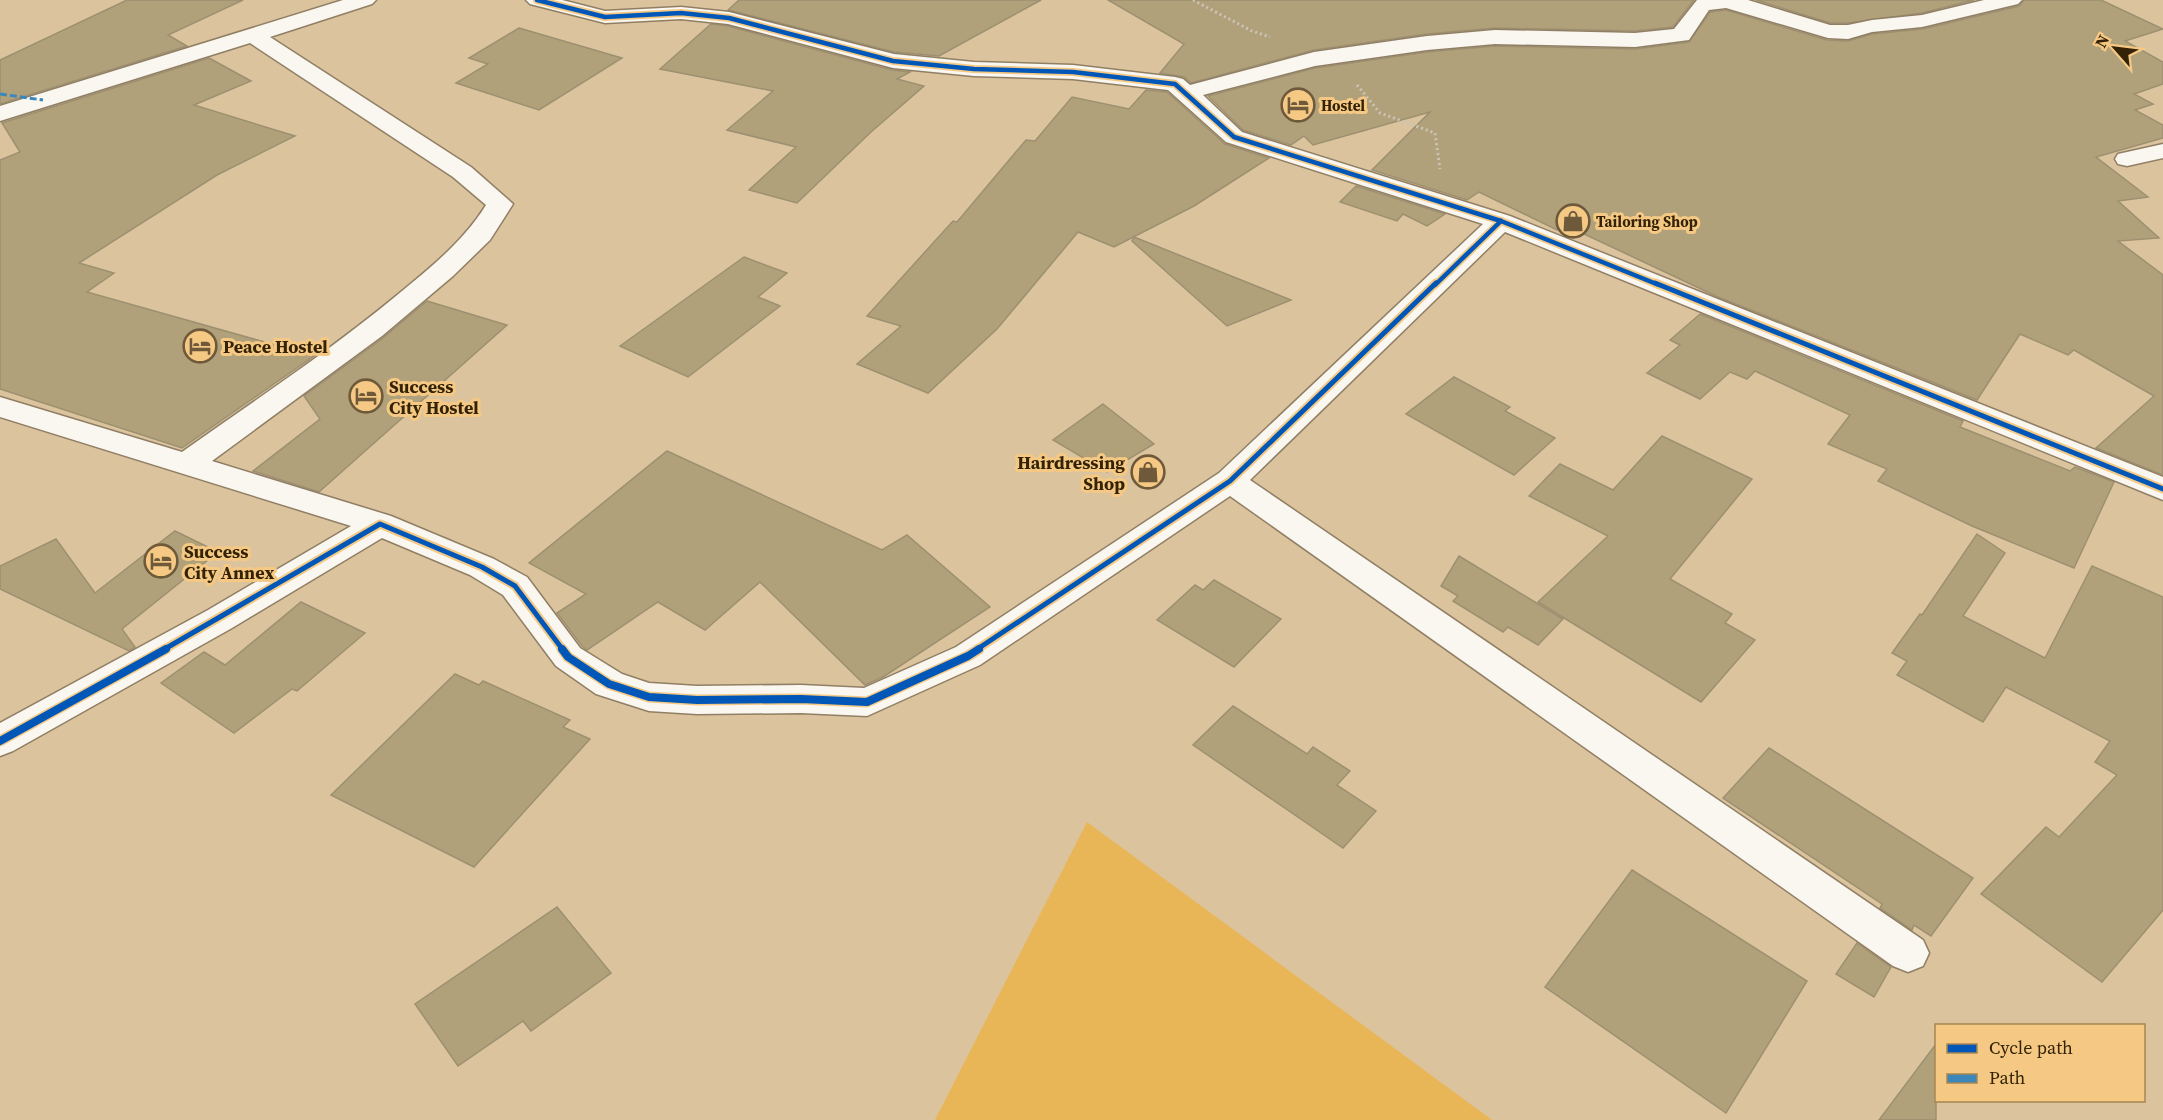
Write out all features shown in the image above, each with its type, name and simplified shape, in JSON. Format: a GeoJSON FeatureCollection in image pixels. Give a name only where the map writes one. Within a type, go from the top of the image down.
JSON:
{"type":"FeatureCollection","features":[{"type":"Feature","properties":{"kind":"street"},"geometry":{"type":"LineString","coordinates":[[0,114],[364,0]]}},
{"type":"Feature","properties":{"kind":"street"},"geometry":{"type":"LineString","coordinates":[[537,0],[605,16],[681,13],[729,18],[893,61],[974,69],[1073,72],[1175,84],[1234,137],[1500,221],[2163,489]]}},
{"type":"Feature","properties":{"kind":"street"},"geometry":{"type":"LineString","coordinates":[[1185,93],[1314,59],[1427,43],[1495,37],[1635,40],[1681,35],[1702,4],[1726,2],[1751,7],[1828,32],[1848,32],[1872,26],[1922,21],[2011,0]]}},
{"type":"Feature","properties":{"kind":"street"},"geometry":{"type":"LineString","coordinates":[[186,465],[372,330],[444,270],[481,234],[500,204],[462,172],[251,34]]}},
{"type":"Feature","properties":{"kind":"street"},"geometry":{"type":"LineString","coordinates":[[2127,159],[2163,151]]}},
{"type":"Feature","properties":{"kind":"street"},"geometry":{"type":"LineString","coordinates":[[0,407],[380,524],[482,567],[515,586],[568,657],[609,684],[650,696],[697,700],[790,699],[867,702],[968,656],[1230,481],[1500,221]]}},
{"type":"Feature","properties":{"kind":"street"},"geometry":{"type":"LineString","coordinates":[[1230,481],[1908,953]]}},
{"type":"Feature","properties":{"kind":"street"},"geometry":{"type":"LineString","coordinates":[[0,741],[220,619],[380,524]]}},
{"type":"Feature","properties":{"kind":"shaded area"},"geometry":{"type":"Polygon","coordinates":[[[1087,822],[1492,1120],[935,1120],[1087,822]]]}},
{"type":"Feature","properties":{"kind":"building"},"geometry":{"type":"Polygon","coordinates":[[[127,0],[243,0],[168,35],[187,46],[0,104],[0,60],[127,0]]]}},
{"type":"Feature","properties":{"kind":"building"},"geometry":{"type":"Polygon","coordinates":[[[739,0],[1041,0],[939,56],[894,52],[728,10],[739,0]]]}},
{"type":"Feature","properties":{"kind":"building"},"geometry":{"type":"Polygon","coordinates":[[[1108,0],[1694,0],[1673,27],[1635,31],[1495,28],[1427,34],[1314,50],[1191,83],[1184,77],[1160,73],[1184,44],[1108,0]]]}},
{"type":"Feature","properties":{"kind":"building"},"geometry":{"type":"Polygon","coordinates":[[[1756,0],[1974,0],[1922,13],[1848,23],[1830,23],[1756,0]]]}},
{"type":"Feature","properties":{"kind":"building"},"geometry":{"type":"Polygon","coordinates":[[[2024,0],[2101,0],[2163,29],[2125,41],[2163,62],[2163,84],[2134,94],[2153,104],[2135,110],[2163,125],[2163,138],[2096,157],[2148,197],[2118,201],[2159,238],[2118,241],[2163,275],[2163,475],[2096,448],[2154,396],[2074,350],[2068,355],[2020,334],[1977,400],[1718,297],[1565,225],[1557,230],[1479,192],[1467,200],[1372,170],[1430,112],[1313,145],[1304,136],[1291,145],[1243,130],[1208,96],[1315,68],[1427,52],[1495,46],[1635,49],[1689,42],[1710,12],[1726,10],[1827,40],[1848,41],[1872,34],[1923,29],[2019,6],[2024,0]]]}},
{"type":"Feature","properties":{"kind":"building"},"geometry":{"type":"Polygon","coordinates":[[[711,24],[728,26],[892,70],[910,72],[897,79],[924,86],[871,132],[797,203],[749,190],[796,147],[727,130],[773,91],[660,69],[711,24]]]}},
{"type":"Feature","properties":{"kind":"building"},"geometry":{"type":"Polygon","coordinates":[[[519,28],[622,58],[539,110],[456,83],[488,64],[469,58],[519,28]]]}},
{"type":"Feature","properties":{"kind":"building"},"geometry":{"type":"Polygon","coordinates":[[[209,58],[251,81],[194,105],[295,136],[217,175],[79,263],[114,273],[87,292],[314,356],[182,448],[0,389],[0,160],[20,152],[2,123],[209,58]]]}},
{"type":"Feature","properties":{"kind":"building"},"geometry":{"type":"Polygon","coordinates":[[[1146,90],[1167,92],[1225,144],[1269,158],[1194,206],[1114,247],[1078,232],[997,329],[928,393],[857,364],[901,326],[867,316],[953,221],[957,222],[1026,140],[1035,141],[1072,97],[1129,109],[1146,90]]]}},
{"type":"Feature","properties":{"kind":"building"},"geometry":{"type":"Polygon","coordinates":[[[1356,186],[1445,214],[1427,226],[1403,214],[1397,221],[1340,202],[1356,186]]]}},
{"type":"Feature","properties":{"kind":"building"},"geometry":{"type":"Polygon","coordinates":[[[1134,237],[1291,300],[1227,326],[1132,241],[1134,237]]]}},
{"type":"Feature","properties":{"kind":"building"},"geometry":{"type":"Polygon","coordinates":[[[744,257],[787,273],[758,297],[780,306],[688,377],[620,346],[744,257]]]}},
{"type":"Feature","properties":{"kind":"building"},"geometry":{"type":"Polygon","coordinates":[[[427,301],[507,325],[319,492],[253,471],[320,419],[304,396],[383,338],[427,301]]]}},
{"type":"Feature","properties":{"kind":"building"},"geometry":{"type":"Polygon","coordinates":[[[1700,314],[1963,421],[1960,427],[2070,471],[2075,467],[2114,482],[2074,568],[1972,526],[1878,481],[1887,469],[1828,444],[1850,415],[1755,371],[1747,379],[1730,372],[1700,399],[1647,373],[1680,345],[1670,340],[1700,314]]]}},
{"type":"Feature","properties":{"kind":"building"},"geometry":{"type":"Polygon","coordinates":[[[1454,377],[1510,407],[1505,411],[1555,438],[1514,475],[1406,414],[1454,377]]]}},
{"type":"Feature","properties":{"kind":"building"},"geometry":{"type":"Polygon","coordinates":[[[1103,404],[1154,444],[1107,472],[1053,440],[1103,404]]]}},
{"type":"Feature","properties":{"kind":"building"},"geometry":{"type":"Polygon","coordinates":[[[1662,436],[1752,479],[1670,579],[1732,614],[1725,623],[1755,640],[1701,702],[1538,602],[1608,536],[1529,496],[1560,464],[1613,490],[1662,436]]]}},
{"type":"Feature","properties":{"kind":"building"},"geometry":{"type":"Polygon","coordinates":[[[667,451],[882,550],[907,535],[990,607],[883,677],[865,685],[760,582],[705,630],[658,602],[587,650],[557,613],[586,594],[529,563],[667,451]]]}},
{"type":"Feature","properties":{"kind":"building"},"geometry":{"type":"Polygon","coordinates":[[[175,531],[218,552],[122,629],[135,647],[129,651],[0,589],[0,566],[56,539],[95,593],[175,531]]]}},
{"type":"Feature","properties":{"kind":"building"},"geometry":{"type":"Polygon","coordinates":[[[1977,534],[2005,553],[1963,616],[2045,658],[2092,566],[2163,597],[2163,910],[2102,982],[1981,894],[2046,827],[2059,837],[2117,775],[2095,762],[2110,741],[2006,687],[1983,722],[1897,675],[1907,661],[1892,653],[1920,614],[1922,615],[1977,534]]]}},
{"type":"Feature","properties":{"kind":"building"},"geometry":{"type":"Polygon","coordinates":[[[1459,556],[1563,619],[1538,645],[1508,627],[1503,632],[1453,601],[1458,596],[1441,586],[1459,556]]]}},
{"type":"Feature","properties":{"kind":"building"},"geometry":{"type":"Polygon","coordinates":[[[1214,580],[1281,619],[1234,667],[1157,620],[1195,585],[1203,590],[1214,580]]]}},
{"type":"Feature","properties":{"kind":"building"},"geometry":{"type":"Polygon","coordinates":[[[301,602],[365,633],[297,691],[292,689],[234,733],[161,683],[204,652],[225,665],[301,602]]]}},
{"type":"Feature","properties":{"kind":"building"},"geometry":{"type":"Polygon","coordinates":[[[455,674],[479,685],[483,681],[570,720],[563,727],[590,739],[474,867],[331,795],[455,674]]]}},
{"type":"Feature","properties":{"kind":"building"},"geometry":{"type":"Polygon","coordinates":[[[1233,706],[1307,754],[1313,747],[1350,771],[1337,785],[1376,811],[1343,848],[1193,745],[1233,706]]]}},
{"type":"Feature","properties":{"kind":"building"},"geometry":{"type":"Polygon","coordinates":[[[1769,748],[1973,878],[1931,936],[1914,925],[1912,930],[1880,908],[1882,904],[1723,798],[1769,748]]]}},
{"type":"Feature","properties":{"kind":"building"},"geometry":{"type":"Polygon","coordinates":[[[1632,870],[1807,981],[1726,1113],[1545,987],[1632,870]]]}},
{"type":"Feature","properties":{"kind":"building"},"geometry":{"type":"Polygon","coordinates":[[[557,907],[611,973],[531,1031],[523,1021],[458,1066],[415,1004],[557,907]]]}},
{"type":"Feature","properties":{"kind":"building"},"geometry":{"type":"Polygon","coordinates":[[[1857,943],[1891,967],[1874,997],[1836,974],[1857,943]]]}},
{"type":"Feature","properties":{"kind":"building"},"geometry":{"type":"Polygon","coordinates":[[[1935,1045],[1936,1120],[1879,1120],[1935,1045]]]}},
{"type":"Feature","properties":{"kind":"marked path"},"geometry":{"type":"LineString","coordinates":[[0,94],[43,100]]}},
{"type":"Feature","properties":{"kind":"cycle path"},"geometry":{"type":"LineString","coordinates":[[537,0],[605,17],[681,13],[729,18],[893,61],[974,69],[1073,72],[1175,84],[1234,137],[1501,221],[2163,489]]}},
{"type":"Feature","properties":{"kind":"cycle path"},"geometry":{"type":"LineString","coordinates":[[0,741],[220,619],[380,524],[482,567],[515,586],[568,657],[609,684],[649,697],[697,700],[801,699],[867,702],[968,656],[1230,481],[1501,221]]}},
{"type":"Feature","properties":{"kind":"place","name":"Hostel"},"geometry":{"type":"Point","coordinates":[1298,105]}},
{"type":"Feature","properties":{"kind":"place","name":"Tailoring Shop"},"geometry":{"type":"Point","coordinates":[1573,221]}},
{"type":"Feature","properties":{"kind":"place","name":"Peace Hostel"},"geometry":{"type":"Point","coordinates":[200,346]}},
{"type":"Feature","properties":{"kind":"place","name":"Success City Hostel"},"geometry":{"type":"Point","coordinates":[366,396]}},
{"type":"Feature","properties":{"kind":"place","name":"Hairdressing Shop"},"geometry":{"type":"Point","coordinates":[1148,472]}},
{"type":"Feature","properties":{"kind":"place","name":"Success City Annex"},"geometry":{"type":"Point","coordinates":[161,561]}}]}
